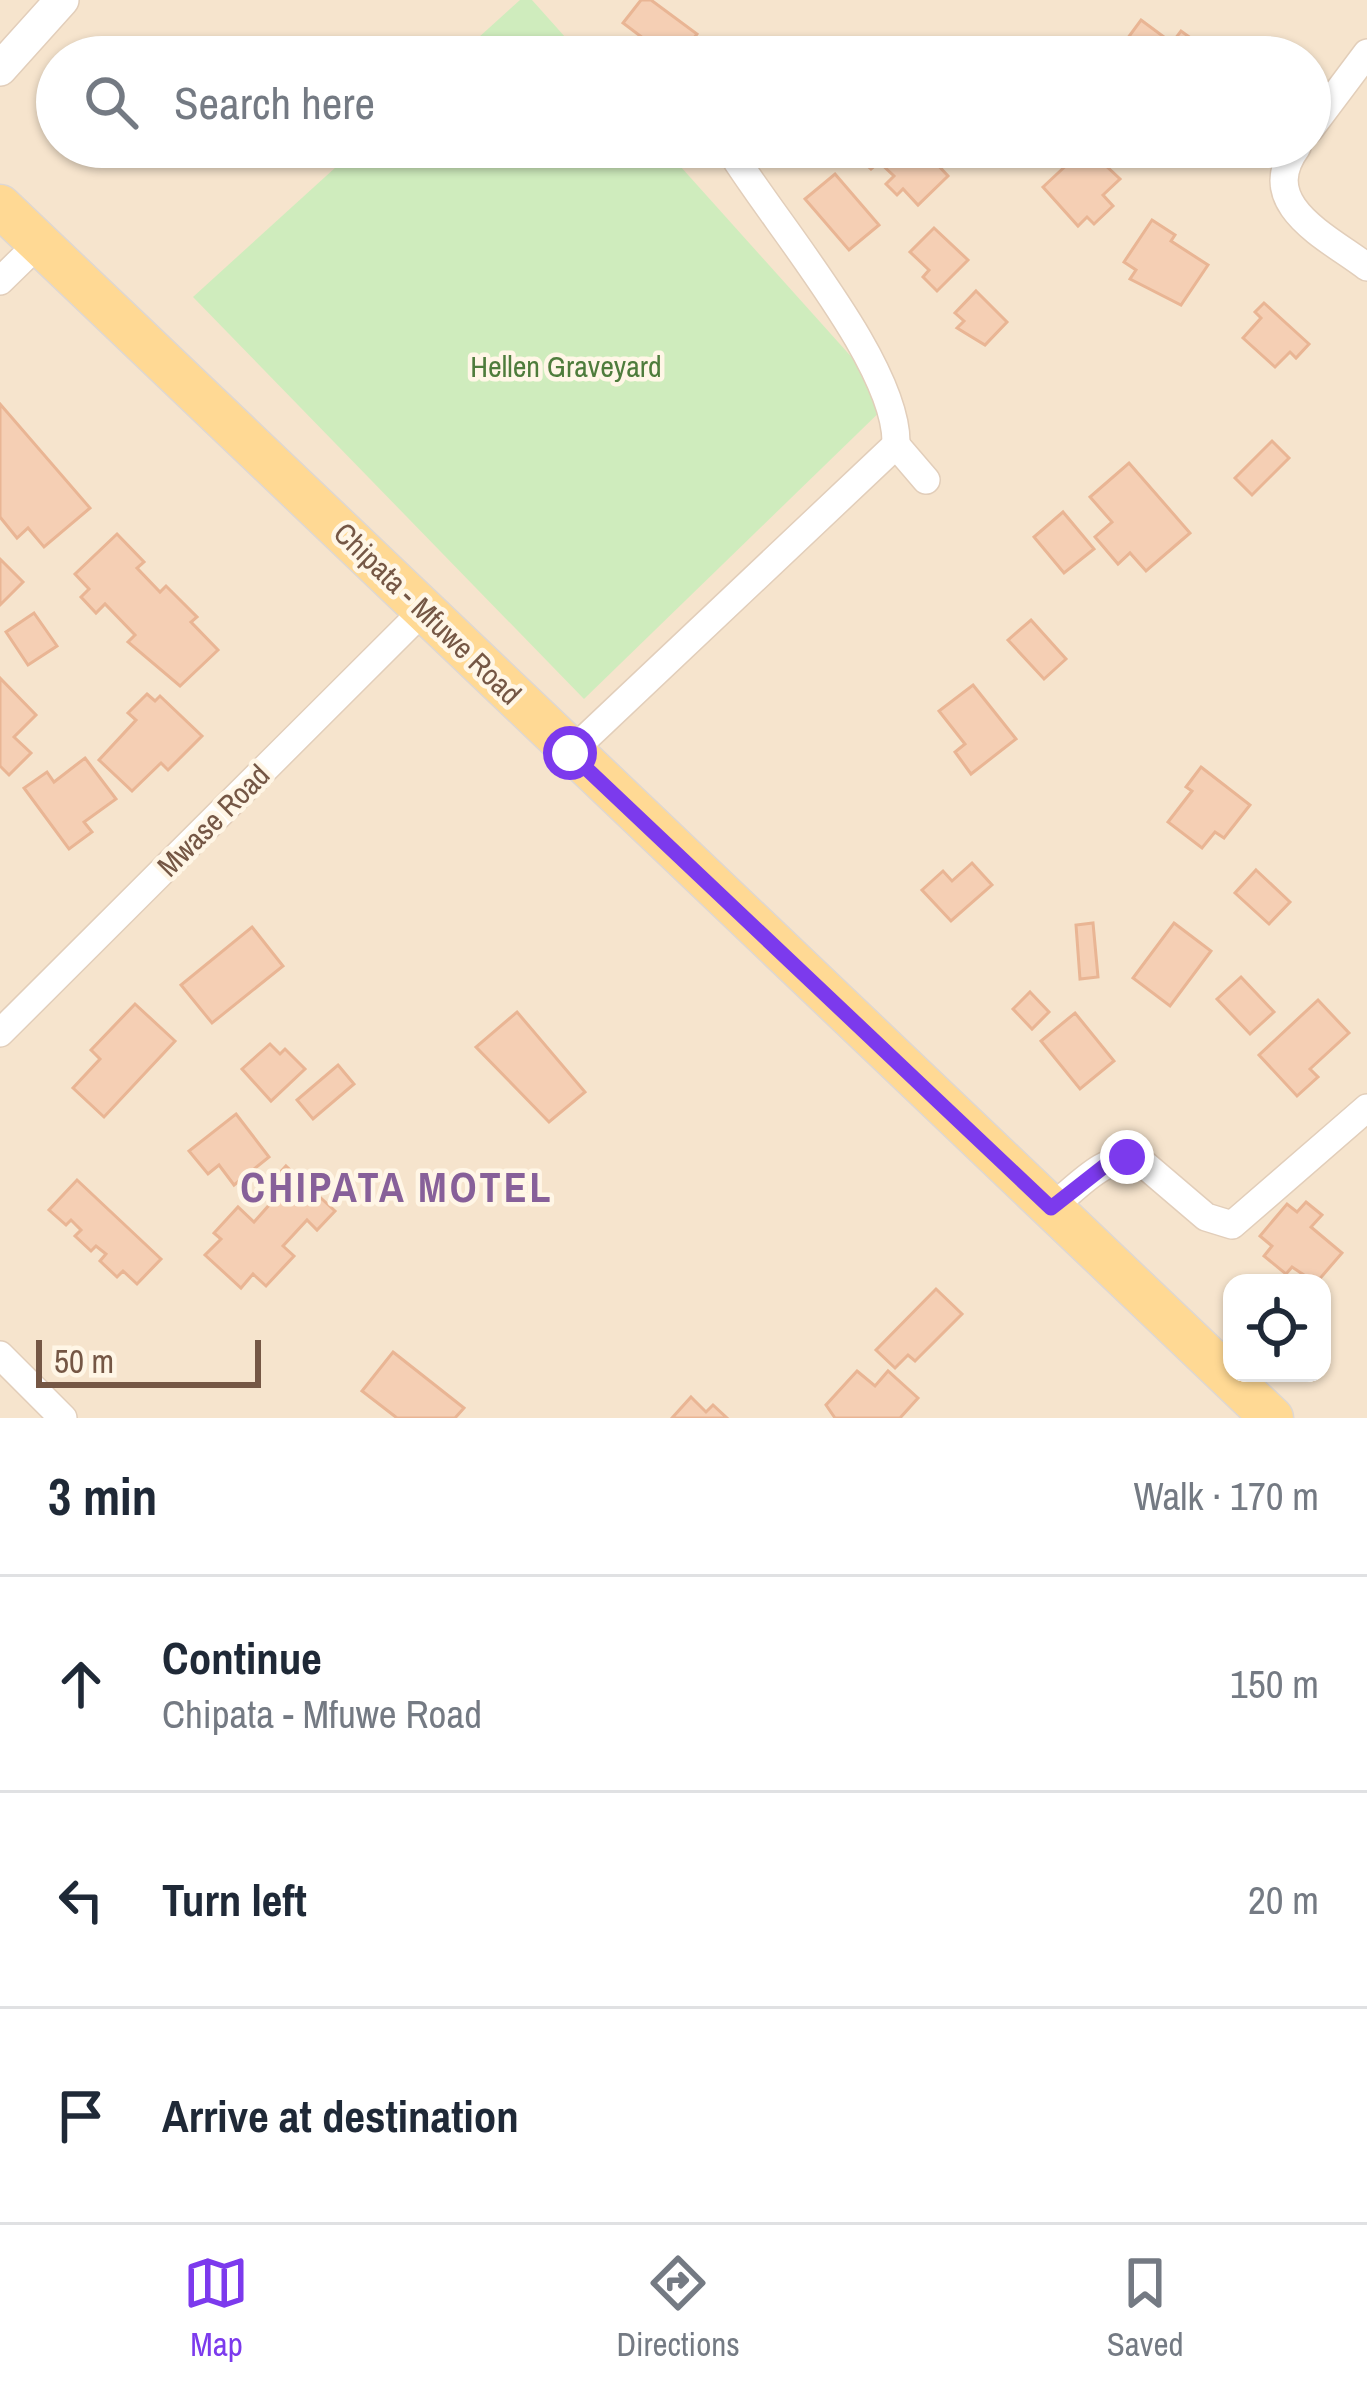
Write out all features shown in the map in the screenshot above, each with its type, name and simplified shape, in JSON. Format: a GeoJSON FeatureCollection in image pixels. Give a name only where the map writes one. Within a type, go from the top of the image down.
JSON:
{"type":"FeatureCollection","features":[{"type":"Feature","properties":{"kind":"main road","name":"Chipata - Mfuwe Road"},"geometry":{"type":"LineString","coordinates":[[0,206],[1272,1418]]}},
{"type":"Feature","properties":{"kind":"street"},"geometry":{"type":"LineString","coordinates":[[0,69],[62,0]]}},
{"type":"Feature","properties":{"kind":"street"},"geometry":{"type":"LineString","coordinates":[[1331,102],[1367,53]]}},
{"type":"Feature","properties":{"kind":"street"},"geometry":{"type":"LineString","coordinates":[[742,168],[865,351],[891,401],[896,445],[926,480]]}},
{"type":"Feature","properties":{"kind":"street"},"geometry":{"type":"LineString","coordinates":[[1283,168],[1281,189],[1290,209],[1367,267]]}},
{"type":"Feature","properties":{"kind":"street"},"geometry":{"type":"LineString","coordinates":[[0,281],[38,244]]}},
{"type":"Feature","properties":{"kind":"street"},"geometry":{"type":"LineString","coordinates":[[570,753],[896,445]]}},
{"type":"Feature","properties":{"kind":"street","name":"Mwase Road"},"geometry":{"type":"LineString","coordinates":[[0,1033],[427,608]]}},
{"type":"Feature","properties":{"kind":"street"},"geometry":{"type":"LineString","coordinates":[[1051,1208],[1111,1161],[1127,1157],[1138,1159],[1206,1217],[1232,1225],[1367,1108]]}},
{"type":"Feature","properties":{"kind":"street"},"geometry":{"type":"LineString","coordinates":[[0,1355],[63,1418]]}},
{"type":"Feature","properties":{"kind":"shaded area"},"geometry":{"type":"Polygon","coordinates":[[[0,0],[1367,0],[1367,1418],[0,1418],[0,0]]]}},
{"type":"Feature","properties":{"kind":"green space"},"geometry":{"type":"Polygon","coordinates":[[[520,0],[532,0],[564,36],[480,36],[520,0]]]}},
{"type":"Feature","properties":{"kind":"green space","name":"Hellen Graveyard"},"geometry":{"type":"Polygon","coordinates":[[[335,168],[682,168],[891,401],[584,699],[193,297],[335,168]]]}},
{"type":"Feature","properties":{"kind":"building"},"geometry":{"type":"Polygon","coordinates":[[[641,0],[651,0],[697,34],[640,36],[623,23],[641,0]]]}},
{"type":"Feature","properties":{"kind":"building"},"geometry":{"type":"Polygon","coordinates":[[[1141,20],[1163,36],[1129,36],[1141,20]]]}},
{"type":"Feature","properties":{"kind":"building"},"geometry":{"type":"Polygon","coordinates":[[[885,168],[941,168],[948,176],[918,205],[903,189],[897,195],[886,184],[894,176],[885,168]]]}},
{"type":"Feature","properties":{"kind":"building"},"geometry":{"type":"Polygon","coordinates":[[[1063,168],[1108,168],[1120,179],[1103,195],[1113,206],[1094,224],[1087,217],[1078,226],[1043,187],[1063,168]]]}},
{"type":"Feature","properties":{"kind":"building"},"geometry":{"type":"Polygon","coordinates":[[[835,174],[879,225],[849,250],[805,199],[835,174]]]}},
{"type":"Feature","properties":{"kind":"building"},"geometry":{"type":"Polygon","coordinates":[[[1152,220],[1175,235],[1171,241],[1208,265],[1181,305],[1130,279],[1136,270],[1124,262],[1152,220]]]}},
{"type":"Feature","properties":{"kind":"building"},"geometry":{"type":"Polygon","coordinates":[[[934,228],[968,260],[937,291],[923,277],[929,270],[910,252],[934,228]]]}},
{"type":"Feature","properties":{"kind":"building"},"geometry":{"type":"Polygon","coordinates":[[[976,291],[1007,322],[985,345],[957,328],[964,321],[955,313],[976,291]]]}},
{"type":"Feature","properties":{"kind":"building"},"geometry":{"type":"Polygon","coordinates":[[[1264,303],[1309,344],[1296,358],[1290,352],[1275,367],[1243,338],[1261,318],[1255,312],[1264,303]]]}},
{"type":"Feature","properties":{"kind":"building"},"geometry":{"type":"Polygon","coordinates":[[[0,404],[90,508],[44,547],[28,528],[17,538],[0,517],[0,404]]]}},
{"type":"Feature","properties":{"kind":"building"},"geometry":{"type":"Polygon","coordinates":[[[1272,441],[1289,458],[1252,495],[1235,478],[1272,441]]]}},
{"type":"Feature","properties":{"kind":"building"},"geometry":{"type":"Polygon","coordinates":[[[1129,463],[1190,533],[1146,571],[1130,553],[1118,564],[1095,537],[1112,522],[1090,497],[1129,463]]]}},
{"type":"Feature","properties":{"kind":"building"},"geometry":{"type":"Polygon","coordinates":[[[1063,512],[1094,549],[1064,573],[1034,537],[1063,512]]]}},
{"type":"Feature","properties":{"kind":"building"},"geometry":{"type":"Polygon","coordinates":[[[117,534],[144,562],[137,568],[160,592],[166,586],[197,617],[191,622],[218,650],[180,686],[128,642],[135,635],[105,604],[96,613],[81,597],[89,589],[75,574],[117,534]]]}},
{"type":"Feature","properties":{"kind":"building"},"geometry":{"type":"Polygon","coordinates":[[[0,559],[23,582],[0,605],[0,559]]]}},
{"type":"Feature","properties":{"kind":"building"},"geometry":{"type":"Polygon","coordinates":[[[34,613],[57,646],[28,665],[6,632],[34,613]]]}},
{"type":"Feature","properties":{"kind":"building"},"geometry":{"type":"Polygon","coordinates":[[[1031,620],[1066,659],[1044,679],[1008,640],[1031,620]]]}},
{"type":"Feature","properties":{"kind":"building"},"geometry":{"type":"Polygon","coordinates":[[[0,678],[36,715],[14,737],[31,753],[9,775],[0,766],[0,678]]]}},
{"type":"Feature","properties":{"kind":"building"},"geometry":{"type":"Polygon","coordinates":[[[973,685],[1016,739],[971,774],[955,752],[965,744],[939,711],[973,685]]]}},
{"type":"Feature","properties":{"kind":"building"},"geometry":{"type":"Polygon","coordinates":[[[147,694],[155,701],[160,696],[202,736],[168,770],[161,763],[132,791],[99,760],[136,720],[128,713],[147,694]]]}},
{"type":"Feature","properties":{"kind":"building"},"geometry":{"type":"Polygon","coordinates":[[[85,758],[116,799],[84,822],[92,832],[69,849],[24,788],[47,772],[54,782],[85,758]]]}},
{"type":"Feature","properties":{"kind":"building"},"geometry":{"type":"Polygon","coordinates":[[[1201,767],[1250,805],[1224,838],[1215,832],[1202,848],[1168,822],[1192,791],[1186,787],[1201,767]]]}},
{"type":"Feature","properties":{"kind":"building"},"geometry":{"type":"Polygon","coordinates":[[[972,863],[992,885],[951,921],[922,890],[943,871],[952,881],[972,863]]]}},
{"type":"Feature","properties":{"kind":"building"},"geometry":{"type":"Polygon","coordinates":[[[1256,870],[1290,902],[1269,924],[1235,893],[1256,870]]]}},
{"type":"Feature","properties":{"kind":"building"},"geometry":{"type":"Polygon","coordinates":[[[1093,923],[1098,977],[1080,979],[1076,925],[1093,923]]]}},
{"type":"Feature","properties":{"kind":"building"},"geometry":{"type":"Polygon","coordinates":[[[1174,923],[1211,951],[1170,1006],[1133,978],[1174,923]]]}},
{"type":"Feature","properties":{"kind":"building"},"geometry":{"type":"Polygon","coordinates":[[[252,927],[283,966],[212,1023],[181,985],[252,927]]]}},
{"type":"Feature","properties":{"kind":"building"},"geometry":{"type":"Polygon","coordinates":[[[1241,977],[1274,1012],[1250,1034],[1217,999],[1241,977]]]}},
{"type":"Feature","properties":{"kind":"building"},"geometry":{"type":"Polygon","coordinates":[[[1030,992],[1049,1012],[1032,1029],[1013,1009],[1030,992]]]}},
{"type":"Feature","properties":{"kind":"building"},"geometry":{"type":"Polygon","coordinates":[[[1318,1000],[1349,1033],[1310,1069],[1318,1077],[1297,1096],[1259,1055],[1318,1000]]]}},
{"type":"Feature","properties":{"kind":"building"},"geometry":{"type":"Polygon","coordinates":[[[135,1004],[175,1041],[104,1117],[73,1088],[100,1059],[91,1050],[135,1004]]]}},
{"type":"Feature","properties":{"kind":"building"},"geometry":{"type":"Polygon","coordinates":[[[517,1012],[585,1092],[549,1122],[476,1047],[517,1012]]]}},
{"type":"Feature","properties":{"kind":"building"},"geometry":{"type":"Polygon","coordinates":[[[1075,1013],[1114,1061],[1080,1089],[1041,1041],[1075,1013]]]}},
{"type":"Feature","properties":{"kind":"building"},"geometry":{"type":"Polygon","coordinates":[[[270,1044],[280,1054],[285,1049],[305,1069],[271,1101],[242,1069],[270,1044]]]}},
{"type":"Feature","properties":{"kind":"building"},"geometry":{"type":"Polygon","coordinates":[[[338,1065],[354,1084],[313,1119],[297,1100],[338,1065]]]}},
{"type":"Feature","properties":{"kind":"building"},"geometry":{"type":"Polygon","coordinates":[[[236,1114],[269,1157],[234,1185],[219,1165],[208,1174],[189,1151],[236,1114]]]}},
{"type":"Feature","properties":{"kind":"building"},"geometry":{"type":"Polygon","coordinates":[[[286,1166],[335,1211],[317,1230],[307,1220],[283,1246],[294,1256],[266,1286],[253,1274],[241,1288],[205,1255],[221,1239],[214,1233],[238,1207],[254,1222],[278,1195],[268,1186],[286,1166]]]}},
{"type":"Feature","properties":{"kind":"building"},"geometry":{"type":"Polygon","coordinates":[[[77,1180],[161,1259],[137,1284],[123,1271],[117,1277],[100,1261],[106,1254],[96,1246],[91,1251],[75,1236],[81,1230],[71,1220],[66,1225],[49,1210],[77,1180]]]}},
{"type":"Feature","properties":{"kind":"building"},"geometry":{"type":"Polygon","coordinates":[[[1306,1202],[1322,1215],[1311,1227],[1342,1253],[1324,1274],[1302,1274],[1292,1267],[1286,1274],[1264,1256],[1272,1246],[1260,1236],[1287,1204],[1297,1212],[1306,1202]]]}},
{"type":"Feature","properties":{"kind":"building"},"geometry":{"type":"Polygon","coordinates":[[[936,1289],[962,1314],[915,1361],[908,1355],[895,1368],[876,1350],[936,1289]]]}},
{"type":"Feature","properties":{"kind":"building"},"geometry":{"type":"Polygon","coordinates":[[[393,1352],[464,1408],[455,1418],[397,1418],[362,1391],[393,1352]]]}},
{"type":"Feature","properties":{"kind":"building"},"geometry":{"type":"Polygon","coordinates":[[[857,1371],[875,1386],[888,1371],[918,1398],[900,1418],[835,1418],[826,1405],[857,1371]]]}},
{"type":"Feature","properties":{"kind":"building"},"geometry":{"type":"Polygon","coordinates":[[[691,1397],[706,1412],[713,1405],[727,1418],[672,1418],[691,1397]]]}},
{"type":"Feature","properties":{"kind":"district","name":"CHIPATA MOTEL"},"geometry":{"type":"Point","coordinates":[397,1187]}},
{"type":"Feature","properties":{"kind":"route"},"geometry":{"type":"LineString","coordinates":[[570,753],[1051,1208],[1111,1161],[1127,1157]]}}]}
